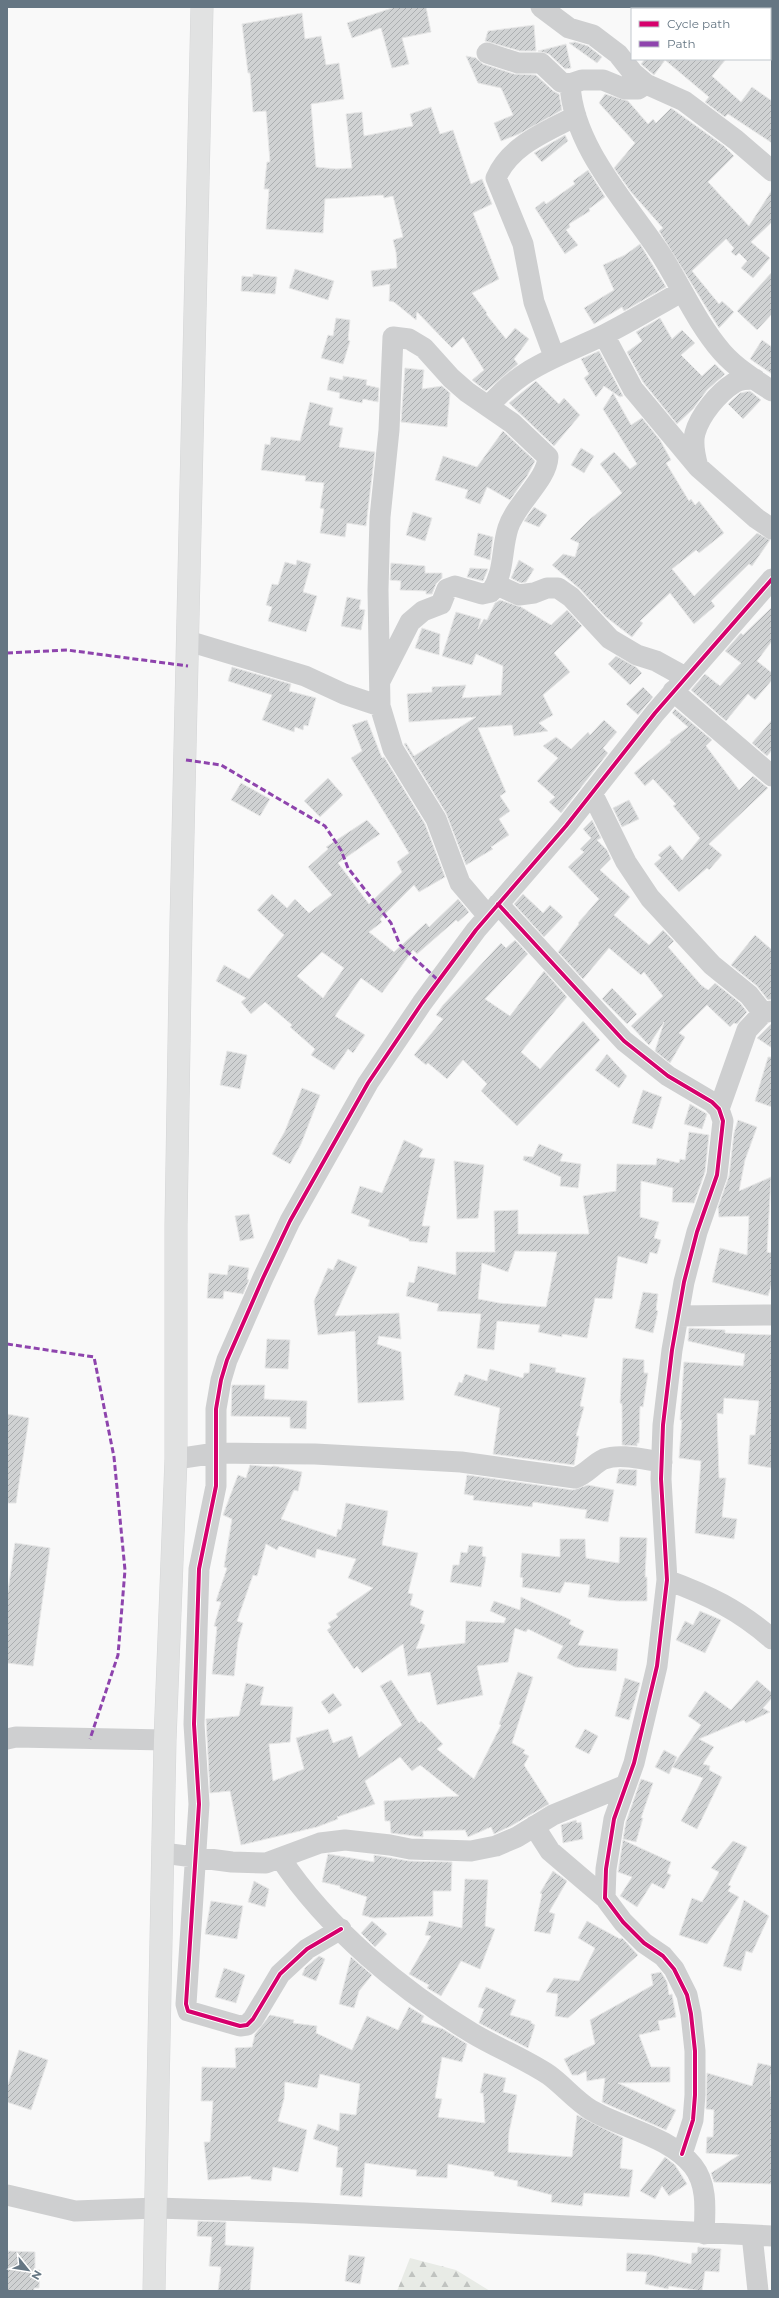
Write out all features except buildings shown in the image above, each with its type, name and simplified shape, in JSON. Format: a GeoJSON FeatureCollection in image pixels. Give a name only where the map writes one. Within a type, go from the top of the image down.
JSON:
{"type":"FeatureCollection","features":[{"type":"Feature","properties":{"kind":"main road"},"geometry":{"type":"LineString","coordinates":[[154,2291],[165,1740],[176,1459],[176,1225],[202,7]]}},
{"type":"Feature","properties":{"kind":"street"},"geometry":{"type":"LineString","coordinates":[[541,7],[569,28],[593,35],[618,54],[632,72],[646,84],[684,101],[736,140],[772,171]]}},
{"type":"Feature","properties":{"kind":"street"},"geometry":{"type":"LineString","coordinates":[[487,53],[518,63],[540,63],[561,82],[570,84],[582,80],[603,80],[625,89],[638,89],[646,84]]}},
{"type":"Feature","properties":{"kind":"street"},"geometry":{"type":"LineString","coordinates":[[570,84],[571,105],[595,159],[627,210],[662,256],[681,292],[723,353],[772,391]]}},
{"type":"Feature","properties":{"kind":"street"},"geometry":{"type":"LineString","coordinates":[[554,356],[534,302],[523,244],[496,178],[502,164],[518,148],[576,116]]}},
{"type":"Feature","properties":{"kind":"street"},"geometry":{"type":"LineString","coordinates":[[489,406],[500,393],[528,370],[554,356],[604,335],[681,292]]}},
{"type":"Feature","properties":{"kind":"street"},"geometry":{"type":"LineString","coordinates":[[604,335],[632,388],[698,467],[756,518],[772,529]]}},
{"type":"Feature","properties":{"kind":"street"},"geometry":{"type":"LineString","coordinates":[[380,681],[410,622],[423,611],[441,604],[447,590],[455,586],[482,594],[491,592],[497,585],[503,564],[508,528],[522,502],[548,467],[548,457],[536,444],[489,406],[467,392],[451,378],[424,348],[409,339],[393,337],[389,430],[380,517],[378,590],[380,706],[393,749],[436,819],[460,883],[492,910],[624,1041],[663,1072],[719,1109]]}},
{"type":"Feature","properties":{"kind":"street"},"geometry":{"type":"LineString","coordinates":[[698,467],[694,452],[694,434],[701,419],[715,400],[734,382],[744,379],[755,379]]}},
{"type":"Feature","properties":{"kind":"street"},"geometry":{"type":"LineString","coordinates":[[341,1929],[307,1949],[280,1974],[253,2019],[247,2025],[240,2026],[188,2011],[186,2004],[198,1858],[200,1804],[194,1724],[194,1669],[199,1569],[216,1486],[216,1409],[221,1380],[240,1330],[278,1245],[368,1083],[422,1003],[492,910],[592,794],[679,684],[772,579]]}},
{"type":"Feature","properties":{"kind":"street"},"geometry":{"type":"LineString","coordinates":[[497,585],[519,595],[534,593],[547,588],[558,588],[571,597],[610,638],[637,655],[656,661],[772,776]]}},
{"type":"Feature","properties":{"kind":"street"},"geometry":{"type":"LineString","coordinates":[[188,640],[305,676],[344,694],[380,706]]}},
{"type":"Feature","properties":{"kind":"street"},"geometry":{"type":"LineString","coordinates":[[592,794],[626,862],[650,898],[712,965],[768,1012],[747,1030],[719,1109],[723,1121],[717,1175],[692,1253],[678,1316],[663,1425],[662,1462],[667,1580],[663,1629],[652,1694],[634,1763],[614,1819],[606,1869],[605,1898]]}},
{"type":"Feature","properties":{"kind":"street"},"geometry":{"type":"LineString","coordinates":[[678,1316],[772,1315]]}},
{"type":"Feature","properties":{"kind":"street"},"geometry":{"type":"LineString","coordinates":[[176,1459],[216,1453],[314,1454],[461,1462],[575,1478],[584,1475],[605,1459],[623,1458],[662,1462]]}},
{"type":"Feature","properties":{"kind":"street"},"geometry":{"type":"LineString","coordinates":[[667,1580],[707,1594],[726,1604],[772,1639]]}},
{"type":"Feature","properties":{"kind":"street"},"geometry":{"type":"LineString","coordinates":[[7,1739],[16,1737],[165,1740]]}},
{"type":"Feature","properties":{"kind":"street"},"geometry":{"type":"LineString","coordinates":[[163,1853],[249,1864],[266,1863],[281,1859],[320,1843],[345,1840],[390,1845],[410,1849],[470,1851],[496,1846],[517,1838],[553,1815],[626,1785]]}},
{"type":"Feature","properties":{"kind":"street"},"geometry":{"type":"LineString","coordinates":[[534,1826],[550,1851],[605,1898],[623,1922],[644,1943],[663,1956],[674,1969],[687,1995],[696,2051],[695,2094],[693,2120],[682,2154]]}},
{"type":"Feature","properties":{"kind":"street"},"geometry":{"type":"LineString","coordinates":[[281,1859],[308,1896],[341,1929],[385,1970],[440,2013],[500,2050],[549,2076],[590,2109],[682,2154],[695,2168],[702,2184],[706,2199],[704,2234]]}},
{"type":"Feature","properties":{"kind":"street"},"geometry":{"type":"LineString","coordinates":[[7,2195],[76,2211],[156,2208],[548,2224],[704,2234],[762,2236],[758,2291]]}},
{"type":"Feature","properties":{"kind":"green space"},"geometry":{"type":"Polygon","coordinates":[[[410,2258],[456,2270],[490,2291],[397,2291],[410,2258]]]}},
{"type":"Feature","properties":{"kind":"marked path"},"geometry":{"type":"LineString","coordinates":[[7,653],[67,650],[188,666]]}},
{"type":"Feature","properties":{"kind":"marked path"},"geometry":{"type":"LineString","coordinates":[[186,760],[221,765],[325,826],[341,850],[348,868],[391,923],[400,945],[438,980]]}},
{"type":"Feature","properties":{"kind":"marked path"},"geometry":{"type":"LineString","coordinates":[[7,1344],[94,1357],[114,1457],[125,1570],[118,1655],[90,1739]]}},
{"type":"Feature","properties":{"kind":"cycle path"},"geometry":{"type":"LineString","coordinates":[[341,1929],[307,1949],[280,1974],[253,2019],[247,2025],[240,2026],[188,2011],[186,2004],[199,1804],[194,1724],[199,1569],[216,1486],[216,1409],[221,1380],[227,1360],[290,1221],[368,1083],[422,1003],[476,930],[566,826],[655,713],[772,579]]}},
{"type":"Feature","properties":{"kind":"cycle path"},"geometry":{"type":"LineString","coordinates":[[498,904],[624,1041],[668,1076],[712,1102],[719,1109],[723,1121],[717,1175],[697,1232],[684,1282],[672,1350],[663,1425],[661,1479],[667,1580],[657,1666],[634,1763],[614,1819],[606,1869],[605,1898],[623,1922],[644,1943],[663,1956],[674,1969],[687,1995],[691,2014],[695,2051],[695,2095],[693,2120],[682,2154]]}}]}
